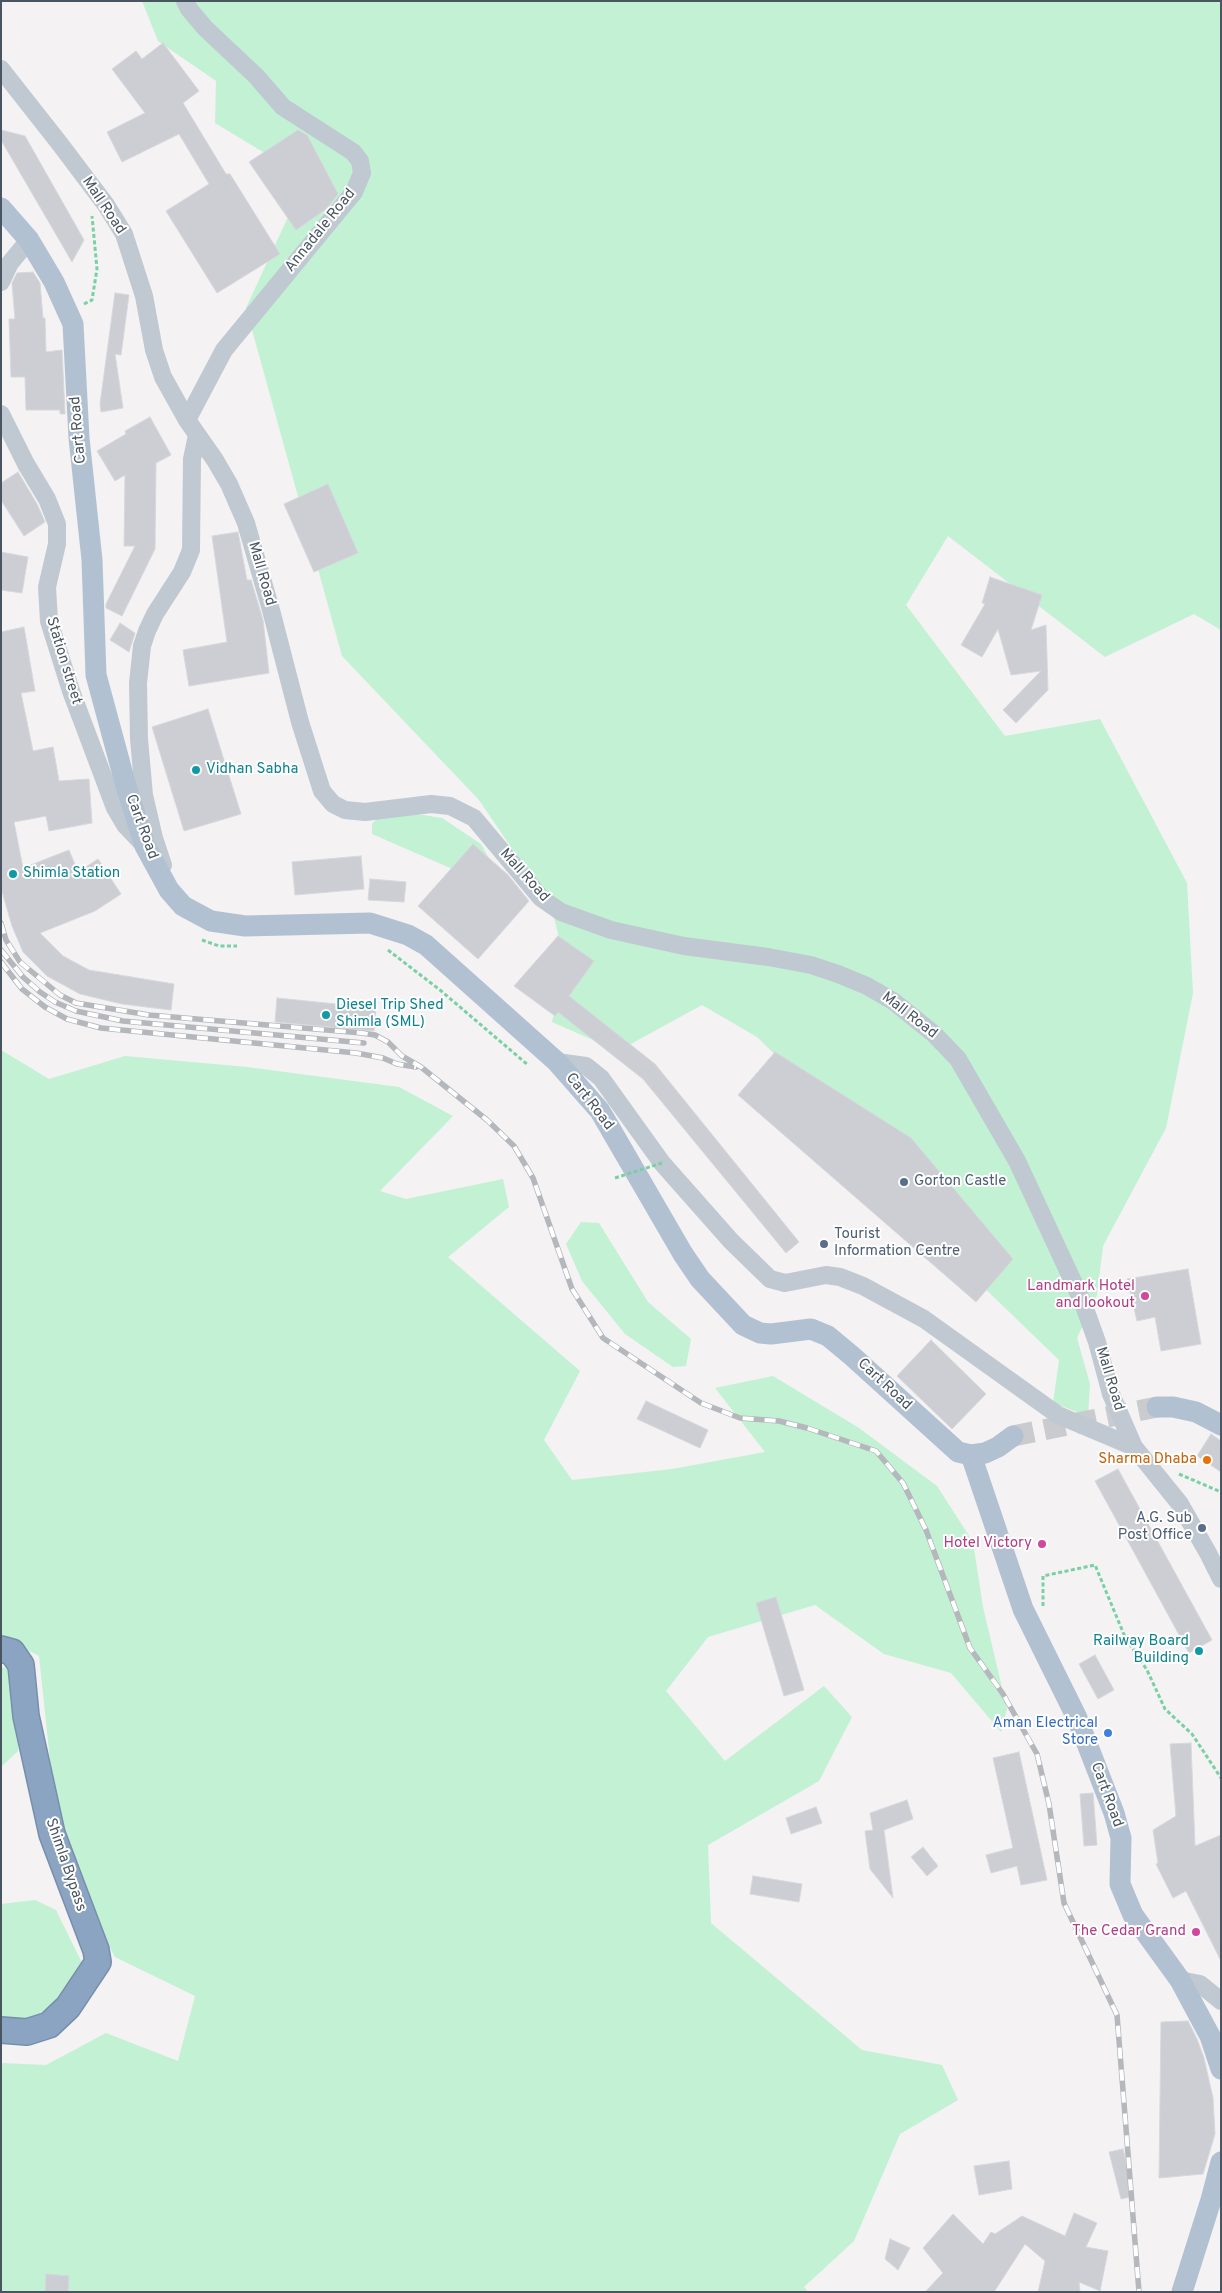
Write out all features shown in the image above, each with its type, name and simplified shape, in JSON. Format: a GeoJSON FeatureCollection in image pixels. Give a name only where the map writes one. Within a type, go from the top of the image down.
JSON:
{"type":"FeatureCollection","features":[{"type":"Feature","properties":{"kind":"highway","name":"Shimla Bypass"},"geometry":{"type":"LineString","coordinates":[[1,1649],[12,1652],[21,1666],[26,1716],[52,1834],[96,1950],[98,1962],[68,2007],[49,2025],[27,2032],[1,2030]]}},
{"type":"Feature","properties":{"kind":"main road","name":"Cart Road"},"geometry":{"type":"LineString","coordinates":[[1,208],[29,240],[54,282],[73,324],[79,438],[91,552],[96,675],[126,786],[145,846],[169,890],[183,906],[201,917],[222,924],[245,926],[358,922],[377,924],[408,935],[426,945],[557,1062],[605,1118],[683,1254],[700,1279],[735,1318],[747,1328],[760,1333],[771,1334],[811,1329],[828,1336],[953,1450],[971,1455],[1023,1609],[1077,1718],[1114,1813],[1121,1838],[1120,1884],[1133,1915],[1180,1980],[1210,2036],[1221,2069]]}},
{"type":"Feature","properties":{"kind":"main road"},"geometry":{"type":"LineString","coordinates":[[1157,1407],[1173,1407],[1196,1412],[1221,1425]]}},
{"type":"Feature","properties":{"kind":"main road"},"geometry":{"type":"LineString","coordinates":[[971,1455],[992,1450],[1013,1436]]}},
{"type":"Feature","properties":{"kind":"main road"},"geometry":{"type":"LineString","coordinates":[[1182,2292],[1221,2162]]}},
{"type":"Feature","properties":{"kind":"street","name":"Annadale Road"},"geometry":{"type":"LineString","coordinates":[[185,1],[189,9],[205,28],[256,76],[282,107],[353,152],[360,161],[362,173],[354,192],[224,350],[187,420]]}},
{"type":"Feature","properties":{"kind":"street","name":"Mall Road"},"geometry":{"type":"LineString","coordinates":[[1,69],[106,205],[124,234],[144,296],[159,366],[173,398],[229,484],[246,523],[316,777],[322,791],[333,804],[345,810],[365,812],[431,804],[450,806],[474,818],[542,898],[561,912],[610,930],[684,946],[728,950],[811,965],[867,986],[893,1001],[934,1034],[958,1059],[1018,1161],[1083,1304],[1097,1342],[1111,1394],[1134,1447],[1180,1504],[1221,1579]]}},
{"type":"Feature","properties":{"kind":"street"},"geometry":{"type":"LineString","coordinates":[[1,282],[10,263],[29,240]]}},
{"type":"Feature","properties":{"kind":"street","name":"Station street"},"geometry":{"type":"LineString","coordinates":[[1,414],[26,464],[47,499],[57,524],[57,544],[47,587],[49,621],[65,675],[115,808],[125,825],[145,846]]}},
{"type":"Feature","properties":{"kind":"street"},"geometry":{"type":"LineString","coordinates":[[183,906],[163,866],[148,815],[141,768],[138,691],[142,646],[147,631],[155,614],[182,572],[191,550],[192,459],[197,435]]}},
{"type":"Feature","properties":{"kind":"street"},"geometry":{"type":"LineString","coordinates":[[557,1062],[581,1064],[592,1069],[608,1087],[662,1163],[730,1242],[770,1279],[784,1283],[826,1275],[840,1277],[863,1286],[924,1318],[1058,1415],[1134,1447]]}},
{"type":"Feature","properties":{"kind":"street"},"geometry":{"type":"LineString","coordinates":[[1180,1980],[1200,1984],[1221,2000]]}},
{"type":"Feature","properties":{"kind":"path"},"geometry":{"type":"LineString","coordinates":[[77,308],[92,300],[97,269],[90,207]]}},
{"type":"Feature","properties":{"kind":"path"},"geometry":{"type":"LineString","coordinates":[[194,935],[208,944],[219,946],[246,945]]}},
{"type":"Feature","properties":{"kind":"path"},"geometry":{"type":"LineString","coordinates":[[384,947],[440,990],[531,1067]]}},
{"type":"Feature","properties":{"kind":"path"},"geometry":{"type":"LineString","coordinates":[[612,1170],[615,1178],[662,1163]]}},
{"type":"Feature","properties":{"kind":"path"},"geometry":{"type":"LineString","coordinates":[[1177,1473],[1221,1492]]}},
{"type":"Feature","properties":{"kind":"path"},"geometry":{"type":"LineString","coordinates":[[1043,1610],[1043,1576],[1095,1566],[1125,1637],[1147,1670],[1165,1709],[1192,1734],[1221,1778]]}},
{"type":"Feature","properties":{"kind":"green space"},"geometry":{"type":"Polygon","coordinates":[[[142,1],[1221,1],[1221,630],[1194,614],[1105,657],[948,536],[906,605],[1005,736],[1100,719],[1187,883],[1193,993],[1166,1128],[1103,1246],[1097,1295],[1077,1338],[1090,1384],[1088,1416],[1053,1403],[1059,1360],[975,1279],[853,1131],[757,1037],[702,1005],[618,1051],[552,1022],[566,965],[551,906],[479,800],[342,656],[246,308],[306,178],[215,123],[216,81],[158,41],[142,1]]]}},
{"type":"Feature","properties":{"kind":"green space"},"geometry":{"type":"Polygon","coordinates":[[[386,809],[442,818],[481,844],[502,882],[457,871],[372,834],[372,824],[386,809]]]}},
{"type":"Feature","properties":{"kind":"green space"},"geometry":{"type":"Polygon","coordinates":[[[1,1050],[49,1079],[125,1056],[247,1067],[399,1087],[453,1116],[380,1191],[406,1199],[503,1179],[509,1207],[448,1257],[580,1371],[544,1440],[572,1480],[672,1469],[765,1452],[715,1388],[773,1376],[859,1428],[937,1486],[973,1542],[983,1607],[1007,1709],[1001,1732],[951,1673],[884,1654],[815,1605],[708,1637],[666,1691],[725,1761],[824,1686],[852,1717],[819,1781],[708,1845],[711,1923],[862,2050],[942,2065],[958,2100],[900,2134],[854,2241],[804,2287],[808,2292],[1,2292],[1,2063],[46,2065],[106,2033],[178,2061],[195,1996],[115,1957],[60,1854],[39,1656],[1,1636],[1,1050]]]}},
{"type":"Feature","properties":{"kind":"green space"},"geometry":{"type":"Polygon","coordinates":[[[581,1222],[599,1223],[648,1302],[691,1339],[686,1366],[673,1367],[625,1334],[582,1281],[566,1244],[581,1222]]]}},
{"type":"Feature","properties":{"kind":"green space"},"geometry":{"type":"Polygon","coordinates":[[[1,1666],[13,1673],[21,1699],[18,1751],[1,1767],[1,1666]]]}},
{"type":"Feature","properties":{"kind":"green space"},"geometry":{"type":"Polygon","coordinates":[[[35,1900],[56,1910],[83,1965],[82,2004],[1,2042],[1,1904],[35,1900]]]}},
{"type":"Feature","properties":{"kind":"building"},"geometry":{"type":"Polygon","coordinates":[[[163,43],[199,91],[183,103],[226,174],[230,174],[280,254],[217,293],[166,211],[209,184],[179,134],[122,162],[107,132],[145,113],[112,69],[136,51],[142,59],[163,43]]]}},
{"type":"Feature","properties":{"kind":"building"},"geometry":{"type":"Polygon","coordinates":[[[1,130],[25,136],[84,240],[72,262],[1,140],[1,130]]]}},
{"type":"Feature","properties":{"kind":"building"},"geometry":{"type":"Polygon","coordinates":[[[298,130],[307,135],[338,194],[326,209],[296,230],[249,162],[298,130]]]}},
{"type":"Feature","properties":{"kind":"building"},"geometry":{"type":"Polygon","coordinates":[[[33,272],[40,283],[43,318],[45,318],[46,352],[62,350],[65,414],[60,414],[60,410],[26,410],[25,377],[11,377],[9,319],[15,319],[12,283],[17,273],[33,272]]]}},
{"type":"Feature","properties":{"kind":"building"},"geometry":{"type":"Polygon","coordinates":[[[115,293],[129,295],[121,355],[115,354],[123,408],[101,412],[100,404],[115,293]]]}},
{"type":"Feature","properties":{"kind":"building"},"geometry":{"type":"Polygon","coordinates":[[[150,417],[171,455],[156,463],[155,549],[122,616],[106,608],[106,604],[135,546],[124,546],[125,475],[115,481],[97,451],[126,434],[125,431],[150,417]]]}},
{"type":"Feature","properties":{"kind":"building"},"geometry":{"type":"Polygon","coordinates":[[[18,472],[37,504],[45,522],[24,536],[1,500],[1,483],[18,472]]]}},
{"type":"Feature","properties":{"kind":"building"},"geometry":{"type":"Polygon","coordinates":[[[328,484],[358,553],[314,572],[284,504],[328,484]]]}},
{"type":"Feature","properties":{"kind":"building"},"geometry":{"type":"Polygon","coordinates":[[[238,532],[247,580],[251,580],[263,620],[269,673],[189,686],[183,650],[227,642],[212,536],[238,532]]]}},
{"type":"Feature","properties":{"kind":"building"},"geometry":{"type":"Polygon","coordinates":[[[1,552],[28,557],[22,593],[1,590],[1,552]]]}},
{"type":"Feature","properties":{"kind":"building"},"geometry":{"type":"Polygon","coordinates":[[[990,577],[1042,595],[1031,630],[1046,625],[1048,690],[1016,723],[1003,710],[1041,671],[1011,675],[998,629],[982,657],[961,645],[985,604],[982,603],[990,577]]]}},
{"type":"Feature","properties":{"kind":"building"},"geometry":{"type":"Polygon","coordinates":[[[120,623],[135,633],[129,652],[110,640],[120,623]]]}},
{"type":"Feature","properties":{"kind":"building"},"geometry":{"type":"Polygon","coordinates":[[[24,627],[35,691],[21,693],[33,751],[53,747],[59,781],[89,779],[92,823],[49,831],[46,816],[14,822],[23,868],[69,850],[78,872],[98,859],[121,894],[95,911],[40,933],[63,956],[89,970],[174,984],[171,1010],[122,1004],[80,994],[47,976],[23,952],[12,926],[1,888],[1,632],[24,627]]]}},
{"type":"Feature","properties":{"kind":"building","name":"Vidhan Sabha"},"geometry":{"type":"Polygon","coordinates":[[[208,709],[241,814],[184,831],[152,727],[208,709]]]}},
{"type":"Feature","properties":{"kind":"building"},"geometry":{"type":"Polygon","coordinates":[[[473,844],[508,875],[529,901],[478,959],[418,906],[473,844]]]}},
{"type":"Feature","properties":{"kind":"building"},"geometry":{"type":"Polygon","coordinates":[[[361,856],[364,889],[295,895],[292,862],[361,856]]]}},
{"type":"Feature","properties":{"kind":"building"},"geometry":{"type":"Polygon","coordinates":[[[370,879],[406,882],[404,902],[368,900],[370,879]]]}},
{"type":"Feature","properties":{"kind":"building"},"geometry":{"type":"Polygon","coordinates":[[[558,936],[594,961],[569,996],[655,1064],[799,1242],[786,1253],[643,1079],[558,1012],[555,1016],[514,986],[558,936]]]}},
{"type":"Feature","properties":{"kind":"building","name":"Diesel Trip Shed Shimla (SML)"},"geometry":{"type":"Polygon","coordinates":[[[277,998],[376,1008],[374,1031],[275,1022],[277,998]]]}},
{"type":"Feature","properties":{"kind":"building"},"geometry":{"type":"Polygon","coordinates":[[[775,1052],[911,1138],[1013,1259],[976,1302],[738,1095],[775,1052]]]}},
{"type":"Feature","properties":{"kind":"building"},"geometry":{"type":"Polygon","coordinates":[[[1188,1269],[1201,1344],[1161,1351],[1155,1317],[1137,1321],[1127,1279],[1188,1269]]]}},
{"type":"Feature","properties":{"kind":"building"},"geometry":{"type":"Polygon","coordinates":[[[931,1340],[986,1394],[952,1429],[897,1376],[931,1340]]]}},
{"type":"Feature","properties":{"kind":"building"},"geometry":{"type":"Polygon","coordinates":[[[646,1401],[708,1430],[700,1448],[637,1419],[646,1401]]]}},
{"type":"Feature","properties":{"kind":"building"},"geometry":{"type":"Polygon","coordinates":[[[1211,1434],[1221,1441],[1221,1472],[1197,1456],[1211,1434]]]}},
{"type":"Feature","properties":{"kind":"building"},"geometry":{"type":"Polygon","coordinates":[[[1118,1469],[1212,1640],[1189,1653],[1095,1481],[1118,1469]]]}},
{"type":"Feature","properties":{"kind":"building"},"geometry":{"type":"Polygon","coordinates":[[[776,1597],[804,1690],[784,1696],[756,1603],[776,1597]]]}},
{"type":"Feature","properties":{"kind":"building"},"geometry":{"type":"Polygon","coordinates":[[[1095,1655],[1114,1690],[1098,1699],[1079,1664],[1095,1655]]]}},
{"type":"Feature","properties":{"kind":"building"},"geometry":{"type":"Polygon","coordinates":[[[1191,1743],[1195,1846],[1221,1835],[1221,1961],[1186,1891],[1173,1898],[1156,1864],[1158,1863],[1153,1830],[1176,1816],[1170,1744],[1191,1743]]]}},
{"type":"Feature","properties":{"kind":"building"},"geometry":{"type":"Polygon","coordinates":[[[1019,1752],[1047,1880],[1021,1885],[1017,1866],[991,1873],[986,1855],[1013,1848],[993,1758],[1019,1752]]]}},
{"type":"Feature","properties":{"kind":"building"},"geometry":{"type":"Polygon","coordinates":[[[1093,1793],[1097,1845],[1084,1846],[1080,1794],[1093,1793]]]}},
{"type":"Feature","properties":{"kind":"building"},"geometry":{"type":"Polygon","coordinates":[[[907,1800],[913,1819],[884,1830],[893,1898],[870,1869],[865,1831],[873,1830],[870,1813],[907,1800]]]}},
{"type":"Feature","properties":{"kind":"building"},"geometry":{"type":"Polygon","coordinates":[[[816,1807],[822,1823],[791,1834],[786,1818],[816,1807]]]}},
{"type":"Feature","properties":{"kind":"building"},"geometry":{"type":"Polygon","coordinates":[[[923,1847],[938,1866],[927,1876],[911,1857],[923,1847]]]}},
{"type":"Feature","properties":{"kind":"building"},"geometry":{"type":"Polygon","coordinates":[[[753,1876],[802,1884],[799,1902],[750,1894],[753,1876]]]}},
{"type":"Feature","properties":{"kind":"building"},"geometry":{"type":"Polygon","coordinates":[[[1188,2021],[1204,2058],[1213,2098],[1215,2134],[1203,2174],[1159,2178],[1161,2022],[1188,2021]]]}},
{"type":"Feature","properties":{"kind":"building"},"geometry":{"type":"Polygon","coordinates":[[[1123,2149],[1134,2196],[1121,2199],[1109,2152],[1123,2149]]]}},
{"type":"Feature","properties":{"kind":"building"},"geometry":{"type":"Polygon","coordinates":[[[1009,2161],[1012,2189],[979,2195],[974,2166],[1009,2161]]]}},
{"type":"Feature","properties":{"kind":"building"},"geometry":{"type":"Polygon","coordinates":[[[1074,2213],[1097,2223],[1086,2247],[1108,2251],[1100,2291],[1079,2282],[1080,2292],[1038,2292],[1045,2261],[1025,2244],[994,2292],[925,2292],[943,2273],[923,2248],[953,2214],[983,2244],[991,2232],[995,2234],[1022,2216],[1065,2236],[1074,2213]]]}},
{"type":"Feature","properties":{"kind":"building"},"geometry":{"type":"Polygon","coordinates":[[[890,2239],[910,2248],[898,2270],[885,2259],[890,2239]]]}},
{"type":"Feature","properties":{"kind":"building"},"geometry":{"type":"Polygon","coordinates":[[[46,2274],[69,2276],[68,2292],[45,2292],[46,2274]]]}},
{"type":"Feature","properties":{"kind":"tunnel"},"geometry":{"type":"LineString","coordinates":[[1013,1436],[1157,1407]]}},
{"type":"Feature","properties":{"kind":"railway"},"geometry":{"type":"LineString","coordinates":[[1,923],[6,940],[20,962],[60,995],[76,1003],[149,1015],[362,1033],[375,1035],[388,1042],[402,1056],[421,1067],[487,1120],[514,1146],[533,1178],[572,1289],[603,1338],[701,1403],[740,1418],[779,1421],[807,1428],[876,1451],[903,1483],[926,1530],[970,1648],[1003,1694],[1037,1754],[1049,1804],[1064,1903],[1117,2015],[1139,2292]]}},
{"type":"Feature","properties":{"kind":"railway"},"geometry":{"type":"LineString","coordinates":[[1,950],[23,977],[40,992],[55,1002],[76,1011],[123,1021],[364,1043]]}},
{"type":"Feature","properties":{"kind":"railway"},"geometry":{"type":"LineString","coordinates":[[1,962],[22,989],[45,1007],[67,1019],[101,1028],[356,1053],[416,1067]]}},
{"type":"Feature","properties":{"kind":"place","name":"Vidhan Sabha"},"geometry":{"type":"Point","coordinates":[196,770]}},
{"type":"Feature","properties":{"kind":"place","name":"Shimla Station"},"geometry":{"type":"Point","coordinates":[13,874]}},
{"type":"Feature","properties":{"kind":"place","name":"Diesel Trip Shed Shimla (SML)"},"geometry":{"type":"Point","coordinates":[326,1015]}},
{"type":"Feature","properties":{"kind":"place","name":"Gorton Castle"},"geometry":{"type":"Point","coordinates":[904,1182]}},
{"type":"Feature","properties":{"kind":"place","name":"Tourist Information Centre"},"geometry":{"type":"Point","coordinates":[824,1244]}},
{"type":"Feature","properties":{"kind":"place","name":"Landmark Hotel and lookout"},"geometry":{"type":"Point","coordinates":[1145,1296]}},
{"type":"Feature","properties":{"kind":"place","name":"Sharma Dhaba"},"geometry":{"type":"Point","coordinates":[1207,1460]}},
{"type":"Feature","properties":{"kind":"place","name":"A.G. Sub Post Office"},"geometry":{"type":"Point","coordinates":[1202,1528]}},
{"type":"Feature","properties":{"kind":"place","name":"Hotel Victory"},"geometry":{"type":"Point","coordinates":[1042,1544]}},
{"type":"Feature","properties":{"kind":"place","name":"Railway Board Building"},"geometry":{"type":"Point","coordinates":[1199,1651]}},
{"type":"Feature","properties":{"kind":"place","name":"Aman Electrical Store"},"geometry":{"type":"Point","coordinates":[1108,1733]}},
{"type":"Feature","properties":{"kind":"place","name":"The Cedar Grand"},"geometry":{"type":"Point","coordinates":[1196,1932]}}]}
